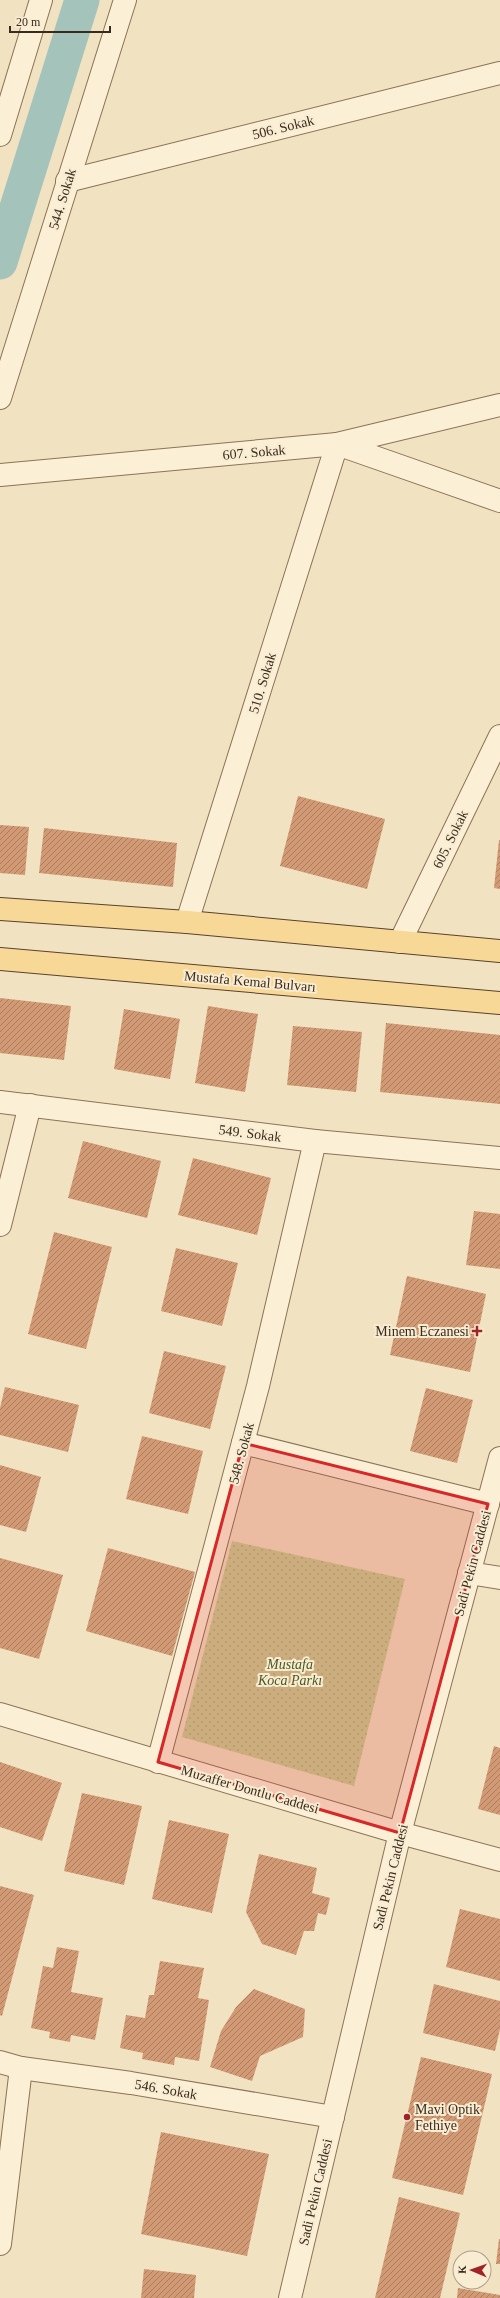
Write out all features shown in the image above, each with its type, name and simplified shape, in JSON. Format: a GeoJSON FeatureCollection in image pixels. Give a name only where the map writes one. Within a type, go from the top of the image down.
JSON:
{"type":"FeatureCollection","features":[{"type":"Feature","properties":{"kind":"main road"},"geometry":{"type":"LineString","coordinates":[[0,909],[187,922],[500,951]]}},
{"type":"Feature","properties":{"kind":"main road","name":"Mustafa Kemal Bulvarı"},"geometry":{"type":"LineString","coordinates":[[0,959],[500,1003]]}},
{"type":"Feature","properties":{"kind":"street"},"geometry":{"type":"LineString","coordinates":[[0,135],[41,0]]}},
{"type":"Feature","properties":{"kind":"street","name":"544. Sokak"},"geometry":{"type":"LineString","coordinates":[[0,398],[125,0]]}},
{"type":"Feature","properties":{"kind":"street","name":"506. Sokak"},"geometry":{"type":"LineString","coordinates":[[67,181],[500,73]]}},
{"type":"Feature","properties":{"kind":"street"},"geometry":{"type":"LineString","coordinates":[[337,444],[500,405]]}},
{"type":"Feature","properties":{"kind":"street","name":"607. Sokak"},"geometry":{"type":"LineString","coordinates":[[0,475],[337,444],[500,501]]}},
{"type":"Feature","properties":{"kind":"street","name":"510. Sokak"},"geometry":{"type":"LineString","coordinates":[[187,922],[337,444]]}},
{"type":"Feature","properties":{"kind":"street","name":"605. Sokak"},"geometry":{"type":"LineString","coordinates":[[400,942],[500,736]]}},
{"type":"Feature","properties":{"kind":"street","name":"549. Sokak"},"geometry":{"type":"LineString","coordinates":[[0,1102],[315,1141],[500,1158]]}},
{"type":"Feature","properties":{"kind":"street"},"geometry":{"type":"LineString","coordinates":[[0,1225],[30,1105]]}},
{"type":"Feature","properties":{"kind":"street","name":"548. Sokak"},"geometry":{"type":"LineString","coordinates":[[158,1762],[243,1443],[315,1141]]}},
{"type":"Feature","properties":{"kind":"street"},"geometry":{"type":"LineString","coordinates":[[243,1443],[488,1504]]}},
{"type":"Feature","properties":{"kind":"street","name":"Sadi Pekin Caddesi"},"geometry":{"type":"LineString","coordinates":[[290,2298],[400,1833],[500,1458]]}},
{"type":"Feature","properties":{"kind":"street"},"geometry":{"type":"LineString","coordinates":[[469,1573],[500,1578]]}},
{"type":"Feature","properties":{"kind":"street","name":"Muzaffer Dontlu Caddesi"},"geometry":{"type":"LineString","coordinates":[[0,1714],[400,1833],[500,1860]]}},
{"type":"Feature","properties":{"kind":"street","name":"546. Sokak"},"geometry":{"type":"LineString","coordinates":[[0,2062],[21,2068],[131,2082],[333,2117]]}},
{"type":"Feature","properties":{"kind":"street"},"geometry":{"type":"LineString","coordinates":[[0,2244],[21,2068]]}},
{"type":"Feature","properties":{"kind":"highlighted area"},"geometry":{"type":"Polygon","coordinates":[[[243,1443],[488,1504],[400,1833],[158,1762],[243,1443]]]}},
{"type":"Feature","properties":{"kind":"green space","name":"Mustafa Koca Parkı"},"geometry":{"type":"Polygon","coordinates":[[[232,1541],[405,1579],[354,1786],[182,1737],[232,1541]]]}},
{"type":"Feature","properties":{"kind":"building"},"geometry":{"type":"Polygon","coordinates":[[[298,796],[385,819],[367,889],[280,866],[298,796]]]}},
{"type":"Feature","properties":{"kind":"building"},"geometry":{"type":"Polygon","coordinates":[[[0,825],[29,827],[25,875],[0,873],[0,825]]]}},
{"type":"Feature","properties":{"kind":"building"},"geometry":{"type":"Polygon","coordinates":[[[44,828],[177,843],[173,887],[39,873],[44,828]]]}},
{"type":"Feature","properties":{"kind":"building"},"geometry":{"type":"Polygon","coordinates":[[[500,840],[500,889],[494,888],[500,840]]]}},
{"type":"Feature","properties":{"kind":"building"},"geometry":{"type":"Polygon","coordinates":[[[0,998],[71,1006],[64,1060],[0,1053],[0,998]]]}},
{"type":"Feature","properties":{"kind":"building"},"geometry":{"type":"Polygon","coordinates":[[[208,1006],[258,1014],[245,1092],[195,1083],[208,1006]]]}},
{"type":"Feature","properties":{"kind":"building"},"geometry":{"type":"Polygon","coordinates":[[[124,1009],[180,1019],[170,1079],[114,1069],[124,1009]]]}},
{"type":"Feature","properties":{"kind":"building"},"geometry":{"type":"Polygon","coordinates":[[[386,1023],[500,1035],[500,1104],[380,1092],[386,1023]]]}},
{"type":"Feature","properties":{"kind":"building"},"geometry":{"type":"Polygon","coordinates":[[[293,1026],[362,1032],[356,1092],[287,1085],[293,1026]]]}},
{"type":"Feature","properties":{"kind":"building"},"geometry":{"type":"Polygon","coordinates":[[[83,1141],[161,1161],[147,1218],[68,1198],[83,1141]]]}},
{"type":"Feature","properties":{"kind":"building"},"geometry":{"type":"Polygon","coordinates":[[[193,1158],[271,1178],[257,1235],[178,1215],[193,1158]]]}},
{"type":"Feature","properties":{"kind":"building"},"geometry":{"type":"Polygon","coordinates":[[[474,1211],[500,1214],[500,1269],[466,1265],[474,1211]]]}},
{"type":"Feature","properties":{"kind":"building"},"geometry":{"type":"Polygon","coordinates":[[[54,1232],[112,1247],[86,1349],[28,1334],[54,1232]]]}},
{"type":"Feature","properties":{"kind":"building"},"geometry":{"type":"Polygon","coordinates":[[[176,1248],[238,1263],[222,1326],[161,1311],[176,1248]]]}},
{"type":"Feature","properties":{"kind":"building"},"geometry":{"type":"Polygon","coordinates":[[[407,1276],[486,1294],[470,1372],[390,1355],[407,1276]]]}},
{"type":"Feature","properties":{"kind":"building"},"geometry":{"type":"Polygon","coordinates":[[[164,1351],[226,1366],[210,1429],[149,1413],[164,1351]]]}},
{"type":"Feature","properties":{"kind":"building"},"geometry":{"type":"Polygon","coordinates":[[[5,1387],[79,1405],[68,1452],[0,1435],[0,1408],[5,1387]]]}},
{"type":"Feature","properties":{"kind":"building"},"geometry":{"type":"Polygon","coordinates":[[[426,1388],[473,1400],[457,1463],[410,1451],[426,1388]]]}},
{"type":"Feature","properties":{"kind":"building"},"geometry":{"type":"Polygon","coordinates":[[[142,1436],[203,1451],[188,1514],[126,1499],[142,1436]]]}},
{"type":"Feature","properties":{"kind":"building"},"geometry":{"type":"Polygon","coordinates":[[[0,1465],[41,1477],[26,1532],[0,1525],[0,1465]]]}},
{"type":"Feature","properties":{"kind":"building"},"geometry":{"type":"Polygon","coordinates":[[[108,1548],[195,1572],[172,1656],[86,1631],[108,1548]]]}},
{"type":"Feature","properties":{"kind":"building"},"geometry":{"type":"Polygon","coordinates":[[[0,1558],[63,1575],[39,1659],[0,1648],[0,1558]]]}},
{"type":"Feature","properties":{"kind":"building"},"geometry":{"type":"Polygon","coordinates":[[[494,1746],[500,1748],[500,1815],[478,1809],[494,1746]]]}},
{"type":"Feature","properties":{"kind":"building"},"geometry":{"type":"Polygon","coordinates":[[[0,1762],[62,1783],[42,1841],[0,1827],[0,1762]]]}},
{"type":"Feature","properties":{"kind":"building"},"geometry":{"type":"Polygon","coordinates":[[[82,1793],[142,1806],[124,1885],[64,1871],[82,1793]]]}},
{"type":"Feature","properties":{"kind":"building"},"geometry":{"type":"Polygon","coordinates":[[[169,1820],[229,1834],[212,1913],[152,1899],[169,1820]]]}},
{"type":"Feature","properties":{"kind":"building"},"geometry":{"type":"Polygon","coordinates":[[[259,1854],[317,1868],[312,1893],[330,1898],[326,1915],[318,1913],[314,1931],[304,1931],[296,1955],[262,1944],[246,1912],[259,1854]]]}},
{"type":"Feature","properties":{"kind":"building"},"geometry":{"type":"Polygon","coordinates":[[[0,1886],[34,1895],[2,2016],[0,2015],[0,1886]]]}},
{"type":"Feature","properties":{"kind":"building"},"geometry":{"type":"Polygon","coordinates":[[[460,1909],[500,1919],[500,1981],[446,1967],[460,1909]]]}},
{"type":"Feature","properties":{"kind":"building"},"geometry":{"type":"Polygon","coordinates":[[[57,1947],[79,1951],[71,1992],[103,1998],[95,2040],[71,2035],[70,2042],[49,2038],[50,2032],[31,2028],[43,1966],[53,1968],[57,1947]]]}},
{"type":"Feature","properties":{"kind":"building"},"geometry":{"type":"Polygon","coordinates":[[[160,1961],[204,1968],[198,1998],[209,2000],[199,2061],[175,2057],[174,2065],[142,2059],[143,2053],[120,2048],[126,2015],[145,2018],[149,1995],[154,1995],[160,1961]]]}},
{"type":"Feature","properties":{"kind":"building"},"geometry":{"type":"Polygon","coordinates":[[[434,1984],[500,2001],[500,2029],[495,2051],[423,2033],[434,1984]]]}},
{"type":"Feature","properties":{"kind":"building"},"geometry":{"type":"Polygon","coordinates":[[[254,1989],[305,2009],[303,2037],[260,2056],[252,2081],[210,2067],[221,2031],[236,2007],[254,1989]]]}},
{"type":"Feature","properties":{"kind":"building"},"geometry":{"type":"Polygon","coordinates":[[[421,2057],[492,2074],[463,2195],[392,2178],[421,2057]]]}},
{"type":"Feature","properties":{"kind":"building"},"geometry":{"type":"Polygon","coordinates":[[[161,2132],[269,2154],[247,2256],[141,2234],[161,2132]]]}},
{"type":"Feature","properties":{"kind":"building"},"geometry":{"type":"Polygon","coordinates":[[[399,2197],[460,2213],[440,2298],[375,2298],[399,2197]]]}},
{"type":"Feature","properties":{"kind":"building"},"geometry":{"type":"Polygon","coordinates":[[[499,2239],[500,2264],[496,2264],[499,2239]]]}},
{"type":"Feature","properties":{"kind":"building"},"geometry":{"type":"Polygon","coordinates":[[[144,2269],[196,2275],[194,2298],[141,2298],[144,2269]]]}},
{"type":"Feature","properties":{"kind":"building"},"geometry":{"type":"Polygon","coordinates":[[[458,2290],[470,2290],[500,2295],[500,2298],[457,2298],[458,2290]]]}},
{"type":"Feature","properties":{"kind":"waterway"},"geometry":{"type":"LineString","coordinates":[[0,262],[82,0]]}},
{"type":"Feature","properties":{"kind":"place","name":"Minem Eczanesi"},"geometry":{"type":"Point","coordinates":[477,1331]}},
{"type":"Feature","properties":{"kind":"place","name":"Mavi Optik Fethiye"},"geometry":{"type":"Point","coordinates":[407,2117]}}]}
